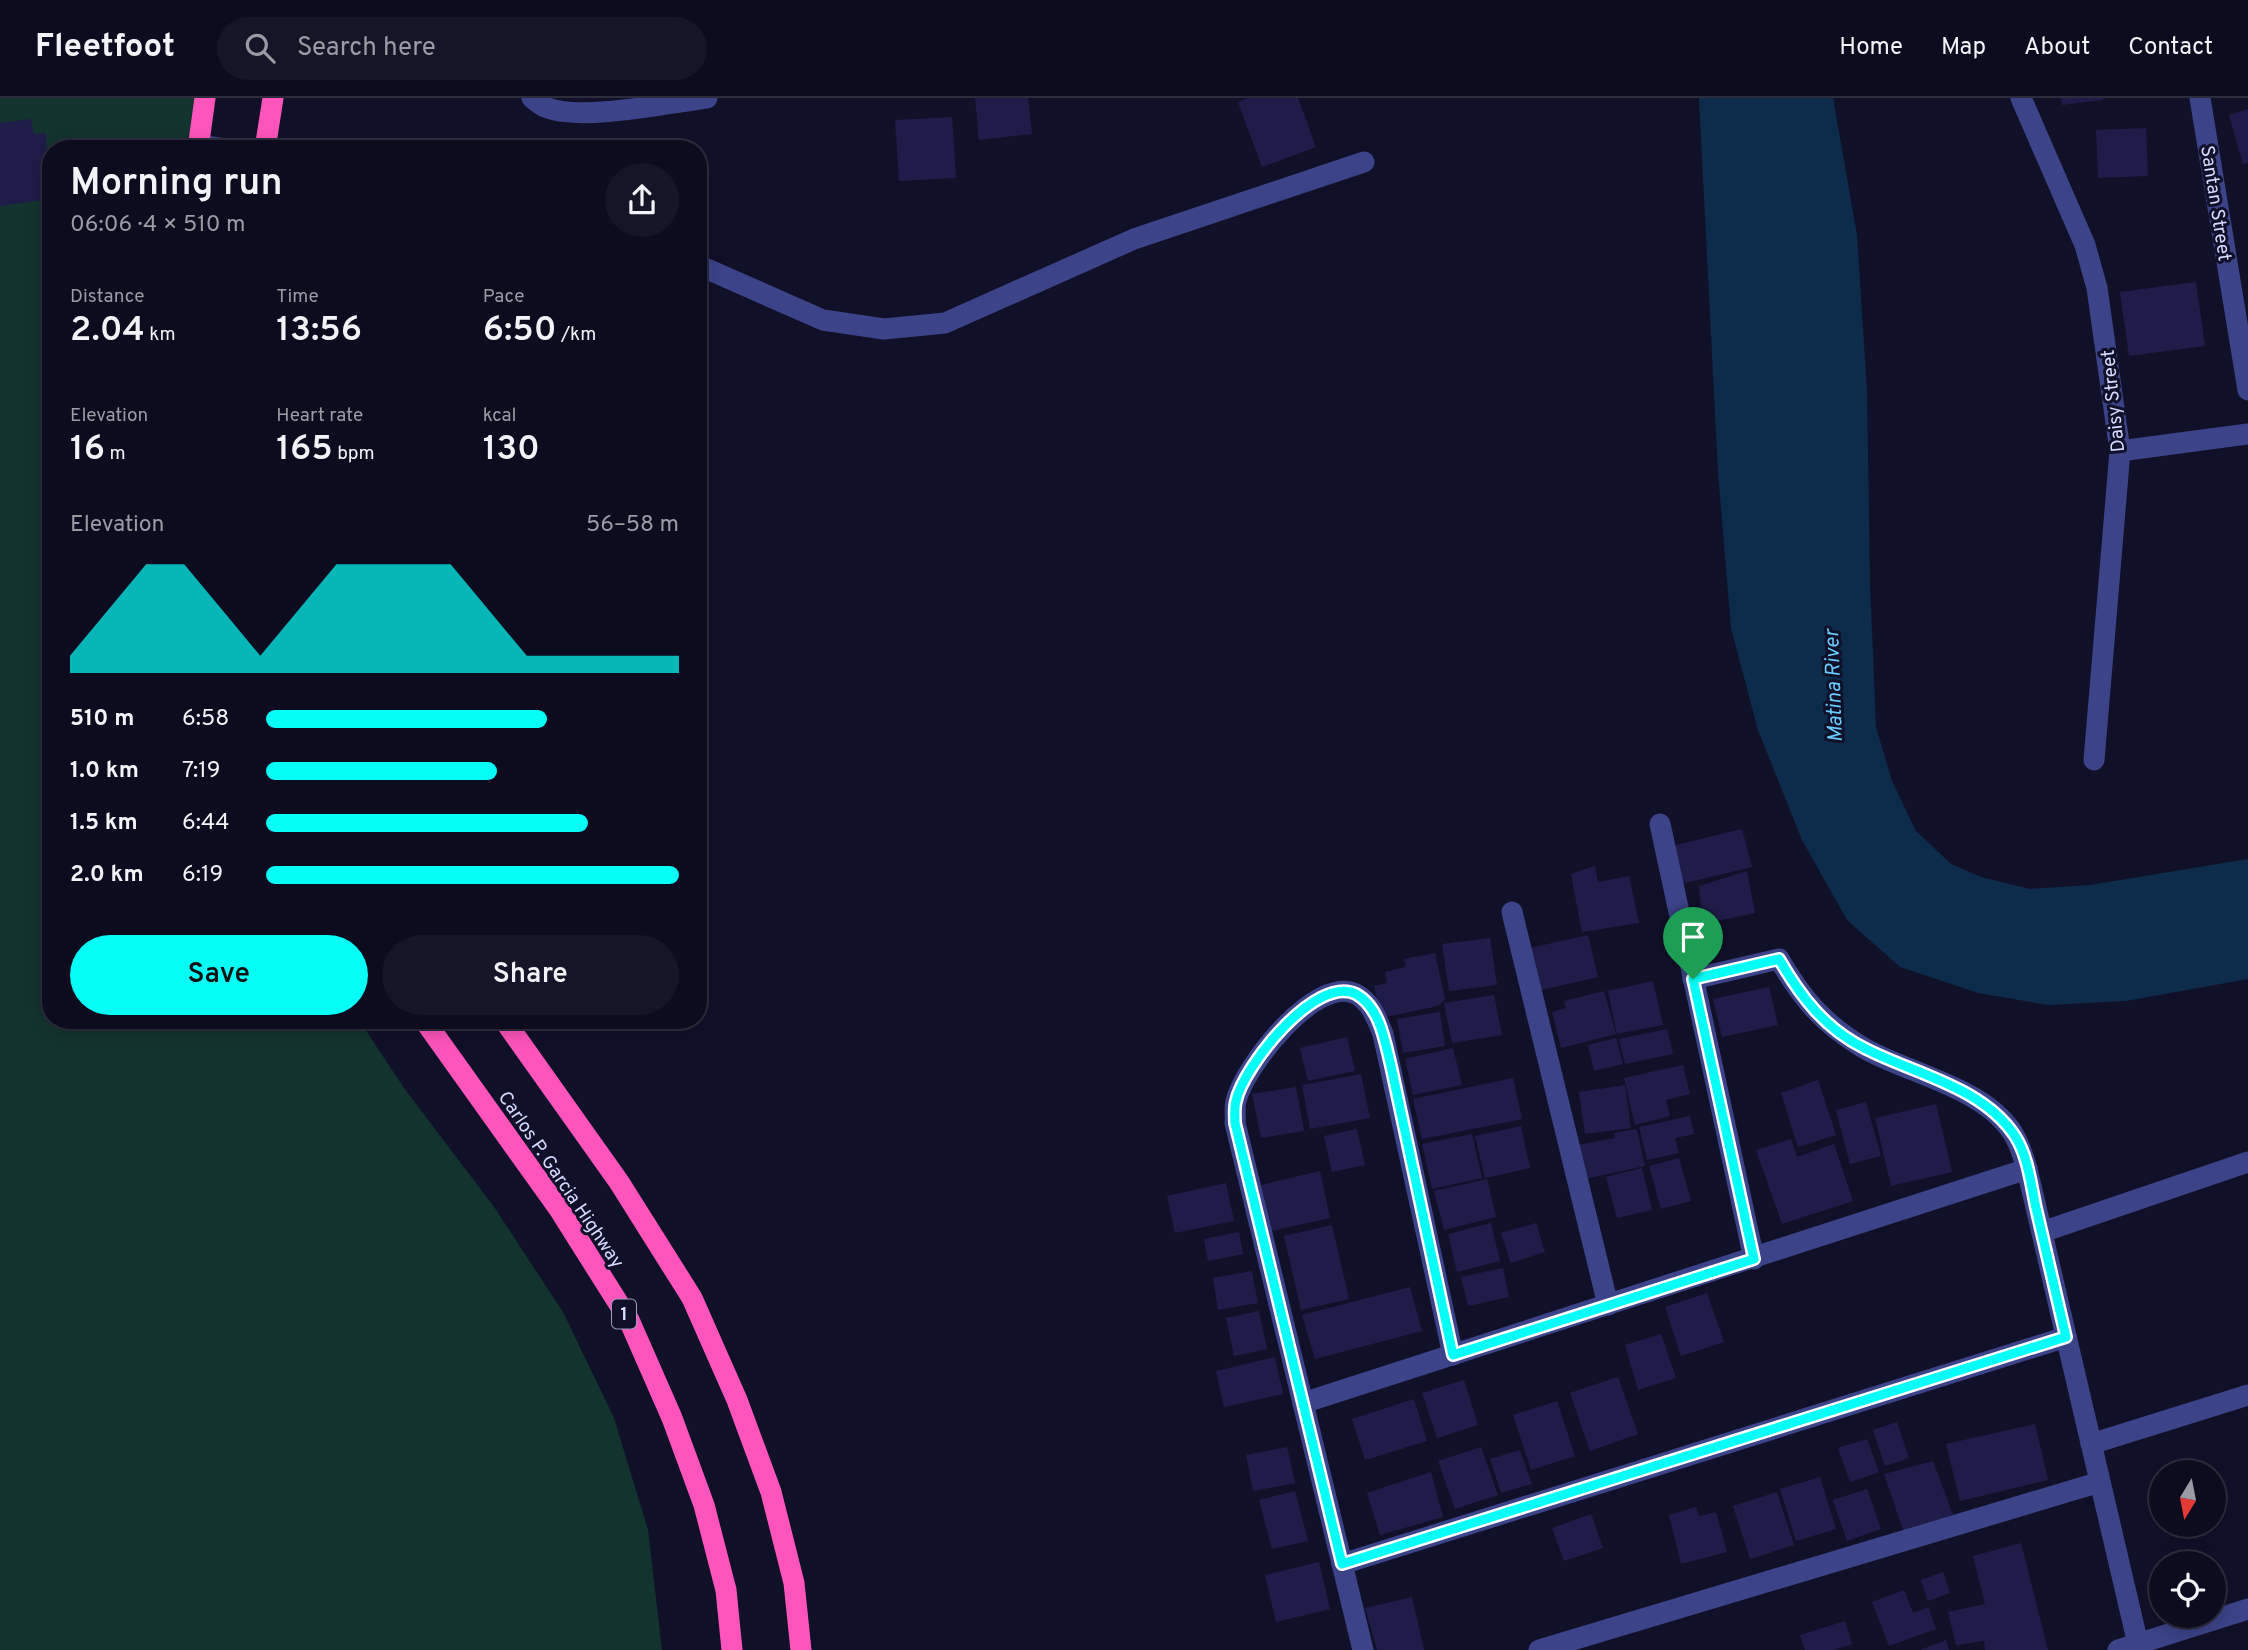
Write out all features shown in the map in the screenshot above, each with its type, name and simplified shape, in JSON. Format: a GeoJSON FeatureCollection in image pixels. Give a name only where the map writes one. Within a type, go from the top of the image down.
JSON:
{"type":"FeatureCollection","features":[{"type":"Feature","properties":{"kind":"highway"},"geometry":{"type":"LineString","coordinates":[[199,140],[205,98]]}},
{"type":"Feature","properties":{"kind":"highway"},"geometry":{"type":"LineString","coordinates":[[266,140],[272,98]]}},
{"type":"Feature","properties":{"kind":"highway","name":"Carlos P. Garcia Highway"},"geometry":{"type":"LineString","coordinates":[[430,1029],[559,1209],[629,1320],[673,1418],[704,1504],[726,1590],[733,1650]]}},
{"type":"Feature","properties":{"kind":"highway"},"geometry":{"type":"LineString","coordinates":[[509,1029],[619,1182],[692,1298],[737,1400],[771,1492],[794,1583],[801,1650]]}},
{"type":"Feature","properties":{"kind":"street"},"geometry":{"type":"LineString","coordinates":[[532,98],[545,107],[568,113],[706,98]]}},
{"type":"Feature","properties":{"kind":"street","name":"Daisy Street"},"geometry":{"type":"LineString","coordinates":[[2021,98],[2085,245],[2097,288],[2120,451],[2094,760]]}},
{"type":"Feature","properties":{"kind":"street","name":"Santan Street"},"geometry":{"type":"LineString","coordinates":[[2200,98],[2248,390]]}},
{"type":"Feature","properties":{"kind":"street"},"geometry":{"type":"LineString","coordinates":[[707,269],[823,320],[884,329],[944,323],[1135,239],[1364,162]]}},
{"type":"Feature","properties":{"kind":"street"},"geometry":{"type":"LineString","coordinates":[[2120,451],[2248,434]]}},
{"type":"Feature","properties":{"kind":"street"},"geometry":{"type":"LineString","coordinates":[[1660,824],[1754,1259]]}},
{"type":"Feature","properties":{"kind":"street"},"geometry":{"type":"LineString","coordinates":[[1512,912],[1608,1305]]}},
{"type":"Feature","properties":{"kind":"street"},"geometry":{"type":"LineString","coordinates":[[1693,979],[1779,959],[1799,993],[1823,1020],[1864,1048],[1964,1092],[1996,1114],[2016,1137],[2027,1169],[2100,1482],[2128,1647],[2248,1609]]}},
{"type":"Feature","properties":{"kind":"street"},"geometry":{"type":"LineString","coordinates":[[1363,1650],[1235,1123],[1236,1101],[1249,1072],[1296,1014],[1324,995],[1341,990],[1356,994],[1370,1006],[1383,1034],[1453,1355]]}},
{"type":"Feature","properties":{"kind":"street"},"geometry":{"type":"LineString","coordinates":[[2042,1232],[2248,1162]]}},
{"type":"Feature","properties":{"kind":"street"},"geometry":{"type":"LineString","coordinates":[[1303,1403],[2027,1169]]}},
{"type":"Feature","properties":{"kind":"street"},"geometry":{"type":"LineString","coordinates":[[1342,1564],[2066,1337]]}},
{"type":"Feature","properties":{"kind":"street"},"geometry":{"type":"LineString","coordinates":[[2091,1444],[2248,1395]]}},
{"type":"Feature","properties":{"kind":"street"},"geometry":{"type":"LineString","coordinates":[[1539,1650],[2100,1482]]}},
{"type":"Feature","properties":{"kind":"green space"},"geometry":{"type":"Polygon","coordinates":[[[0,98],[209,98],[198,140],[42,140],[42,1029],[365,1029],[404,1088],[494,1207],[563,1312],[614,1418],[648,1530],[662,1650],[0,1650],[0,98]]]}},
{"type":"Feature","properties":{"kind":"water","name":"Matina River"},"geometry":{"type":"Polygon","coordinates":[[[1699,98],[1833,98],[1857,235],[1867,391],[1870,583],[1876,727],[1892,781],[1916,831],[1951,864],[1981,877],[2030,889],[2090,885],[2248,859],[2248,979],[2126,1001],[2048,1005],[1978,993],[1900,967],[1847,920],[1802,840],[1758,730],[1731,628],[1718,472],[1699,98]]]}},
{"type":"Feature","properties":{"kind":"building"},"geometry":{"type":"Polygon","coordinates":[[[975,98],[1028,98],[1032,134],[979,140],[975,98]]]}},
{"type":"Feature","properties":{"kind":"building"},"geometry":{"type":"Polygon","coordinates":[[[1248,98],[1298,98],[1316,147],[1262,167],[1238,102],[1248,98]]]}},
{"type":"Feature","properties":{"kind":"building"},"geometry":{"type":"Polygon","coordinates":[[[2061,98],[2103,98],[2103,100],[2062,105],[2061,98]]]}},
{"type":"Feature","properties":{"kind":"building"},"geometry":{"type":"Polygon","coordinates":[[[2248,109],[2248,163],[2243,164],[2229,115],[2248,109]]]}},
{"type":"Feature","properties":{"kind":"building"},"geometry":{"type":"Polygon","coordinates":[[[952,117],[956,178],[899,181],[895,120],[952,117]]]}},
{"type":"Feature","properties":{"kind":"building"},"geometry":{"type":"Polygon","coordinates":[[[31,119],[34,134],[46,133],[46,140],[42,140],[42,200],[0,206],[0,123],[31,119]]]}},
{"type":"Feature","properties":{"kind":"building"},"geometry":{"type":"Polygon","coordinates":[[[2146,128],[2148,176],[2098,178],[2096,130],[2146,128]]]}},
{"type":"Feature","properties":{"kind":"building"},"geometry":{"type":"Polygon","coordinates":[[[2196,282],[2205,346],[2129,356],[2120,292],[2196,282]]]}},
{"type":"Feature","properties":{"kind":"building"},"geometry":{"type":"Polygon","coordinates":[[[1742,829],[1752,867],[1681,884],[1672,846],[1742,829]]]}},
{"type":"Feature","properties":{"kind":"building"},"geometry":{"type":"Polygon","coordinates":[[[1595,866],[1598,882],[1629,876],[1639,923],[1582,932],[1571,874],[1595,866]]]}},
{"type":"Feature","properties":{"kind":"building"},"geometry":{"type":"Polygon","coordinates":[[[1747,871],[1755,913],[1703,924],[1699,886],[1747,871]]]}},
{"type":"Feature","properties":{"kind":"building"},"geometry":{"type":"Polygon","coordinates":[[[1588,935],[1598,977],[1541,990],[1530,948],[1588,935]]]}},
{"type":"Feature","properties":{"kind":"building"},"geometry":{"type":"Polygon","coordinates":[[[1490,938],[1497,985],[1449,991],[1442,944],[1490,938]]]}},
{"type":"Feature","properties":{"kind":"building"},"geometry":{"type":"Polygon","coordinates":[[[1435,953],[1445,999],[1438,1006],[1381,1018],[1374,986],[1387,983],[1385,972],[1406,967],[1404,959],[1435,953]]]}},
{"type":"Feature","properties":{"kind":"building"},"geometry":{"type":"Polygon","coordinates":[[[1653,981],[1663,1025],[1617,1034],[1608,991],[1653,981]]]}},
{"type":"Feature","properties":{"kind":"building"},"geometry":{"type":"Polygon","coordinates":[[[1769,987],[1778,1025],[1722,1037],[1713,999],[1769,987]]]}},
{"type":"Feature","properties":{"kind":"building"},"geometry":{"type":"Polygon","coordinates":[[[1604,991],[1616,1034],[1561,1048],[1552,1012],[1566,1008],[1564,1001],[1604,991]]]}},
{"type":"Feature","properties":{"kind":"building"},"geometry":{"type":"Polygon","coordinates":[[[1494,995],[1502,1035],[1452,1043],[1444,1003],[1494,995]]]}},
{"type":"Feature","properties":{"kind":"building"},"geometry":{"type":"Polygon","coordinates":[[[1440,1012],[1445,1046],[1403,1053],[1397,1019],[1440,1012]]]}},
{"type":"Feature","properties":{"kind":"building"},"geometry":{"type":"Polygon","coordinates":[[[1667,1029],[1673,1054],[1625,1064],[1619,1039],[1667,1029]]]}},
{"type":"Feature","properties":{"kind":"building"},"geometry":{"type":"Polygon","coordinates":[[[1347,1037],[1355,1071],[1308,1081],[1300,1048],[1347,1037]]]}},
{"type":"Feature","properties":{"kind":"building"},"geometry":{"type":"Polygon","coordinates":[[[1616,1038],[1623,1064],[1594,1071],[1588,1045],[1616,1038]]]}},
{"type":"Feature","properties":{"kind":"building"},"geometry":{"type":"Polygon","coordinates":[[[1453,1048],[1462,1085],[1413,1095],[1405,1059],[1453,1048]]]}},
{"type":"Feature","properties":{"kind":"building"},"geometry":{"type":"Polygon","coordinates":[[[1683,1065],[1690,1094],[1666,1100],[1670,1116],[1635,1125],[1624,1078],[1683,1065]]]}},
{"type":"Feature","properties":{"kind":"building"},"geometry":{"type":"Polygon","coordinates":[[[1361,1074],[1370,1118],[1310,1129],[1302,1085],[1361,1074]]]}},
{"type":"Feature","properties":{"kind":"building"},"geometry":{"type":"Polygon","coordinates":[[[1513,1078],[1522,1119],[1422,1139],[1413,1099],[1513,1078]]]}},
{"type":"Feature","properties":{"kind":"building"},"geometry":{"type":"Polygon","coordinates":[[[1818,1080],[1836,1135],[1798,1147],[1781,1093],[1818,1080]]]}},
{"type":"Feature","properties":{"kind":"building"},"geometry":{"type":"Polygon","coordinates":[[[1625,1085],[1631,1128],[1585,1134],[1579,1092],[1625,1085]]]}},
{"type":"Feature","properties":{"kind":"building"},"geometry":{"type":"Polygon","coordinates":[[[1296,1087],[1304,1131],[1261,1138],[1252,1094],[1296,1087]]]}},
{"type":"Feature","properties":{"kind":"building"},"geometry":{"type":"Polygon","coordinates":[[[1866,1102],[1881,1156],[1850,1164],[1836,1110],[1866,1102]]]}},
{"type":"Feature","properties":{"kind":"building"},"geometry":{"type":"Polygon","coordinates":[[[1936,1104],[1952,1172],[1891,1186],[1875,1118],[1936,1104]]]}},
{"type":"Feature","properties":{"kind":"building"},"geometry":{"type":"Polygon","coordinates":[[[1690,1116],[1694,1134],[1675,1138],[1679,1153],[1647,1160],[1639,1127],[1690,1116]]]}},
{"type":"Feature","properties":{"kind":"building"},"geometry":{"type":"Polygon","coordinates":[[[1521,1126],[1530,1168],[1485,1178],[1475,1136],[1521,1126]]]}},
{"type":"Feature","properties":{"kind":"building"},"geometry":{"type":"Polygon","coordinates":[[[1357,1129],[1365,1165],[1332,1172],[1324,1136],[1357,1129]]]}},
{"type":"Feature","properties":{"kind":"building"},"geometry":{"type":"Polygon","coordinates":[[[1637,1129],[1645,1166],[1585,1179],[1578,1145],[1615,1138],[1614,1133],[1637,1129]]]}},
{"type":"Feature","properties":{"kind":"building"},"geometry":{"type":"Polygon","coordinates":[[[1472,1134],[1482,1178],[1432,1189],[1422,1144],[1472,1134]]]}},
{"type":"Feature","properties":{"kind":"building"},"geometry":{"type":"Polygon","coordinates":[[[1791,1139],[1797,1157],[1834,1144],[1853,1201],[1782,1224],[1756,1150],[1791,1139]]]}},
{"type":"Feature","properties":{"kind":"building"},"geometry":{"type":"Polygon","coordinates":[[[1679,1158],[1691,1201],[1661,1209],[1649,1166],[1679,1158]]]}},
{"type":"Feature","properties":{"kind":"building"},"geometry":{"type":"Polygon","coordinates":[[[1642,1168],[1652,1210],[1617,1218],[1606,1177],[1642,1168]]]}},
{"type":"Feature","properties":{"kind":"building"},"geometry":{"type":"Polygon","coordinates":[[[1320,1171],[1330,1218],[1271,1231],[1261,1185],[1320,1171]]]}},
{"type":"Feature","properties":{"kind":"building"},"geometry":{"type":"Polygon","coordinates":[[[1487,1179],[1496,1217],[1444,1230],[1434,1191],[1487,1179]]]}},
{"type":"Feature","properties":{"kind":"building"},"geometry":{"type":"Polygon","coordinates":[[[1226,1183],[1234,1221],[1175,1233],[1167,1196],[1226,1183]]]}},
{"type":"Feature","properties":{"kind":"building"},"geometry":{"type":"Polygon","coordinates":[[[1491,1223],[1500,1261],[1457,1272],[1448,1234],[1491,1223]]]}},
{"type":"Feature","properties":{"kind":"building"},"geometry":{"type":"Polygon","coordinates":[[[1536,1223],[1545,1252],[1511,1263],[1501,1233],[1536,1223]]]}},
{"type":"Feature","properties":{"kind":"building"},"geometry":{"type":"Polygon","coordinates":[[[1332,1225],[1349,1299],[1301,1310],[1284,1236],[1332,1225]]]}},
{"type":"Feature","properties":{"kind":"building"},"geometry":{"type":"Polygon","coordinates":[[[1239,1232],[1243,1254],[1208,1261],[1204,1239],[1239,1232]]]}},
{"type":"Feature","properties":{"kind":"building"},"geometry":{"type":"Polygon","coordinates":[[[1503,1268],[1509,1297],[1468,1306],[1461,1277],[1503,1268]]]}},
{"type":"Feature","properties":{"kind":"building"},"geometry":{"type":"Polygon","coordinates":[[[1252,1271],[1258,1303],[1218,1310],[1213,1278],[1252,1271]]]}},
{"type":"Feature","properties":{"kind":"building"},"geometry":{"type":"Polygon","coordinates":[[[1410,1287],[1422,1331],[1315,1359],[1302,1315],[1410,1287]]]}},
{"type":"Feature","properties":{"kind":"building"},"geometry":{"type":"Polygon","coordinates":[[[1707,1293],[1724,1342],[1681,1356],[1665,1307],[1707,1293]]]}},
{"type":"Feature","properties":{"kind":"building"},"geometry":{"type":"Polygon","coordinates":[[[1259,1311],[1267,1349],[1234,1356],[1226,1318],[1259,1311]]]}},
{"type":"Feature","properties":{"kind":"building"},"geometry":{"type":"Polygon","coordinates":[[[1661,1334],[1676,1378],[1638,1390],[1625,1345],[1661,1334]]]}},
{"type":"Feature","properties":{"kind":"building"},"geometry":{"type":"Polygon","coordinates":[[[1275,1357],[1283,1394],[1224,1407],[1216,1371],[1275,1357]]]}},
{"type":"Feature","properties":{"kind":"building"},"geometry":{"type":"Polygon","coordinates":[[[1618,1377],[1638,1434],[1590,1451],[1570,1393],[1618,1377]]]}},
{"type":"Feature","properties":{"kind":"building"},"geometry":{"type":"Polygon","coordinates":[[[1464,1380],[1478,1425],[1437,1438],[1422,1393],[1464,1380]]]}},
{"type":"Feature","properties":{"kind":"building"},"geometry":{"type":"Polygon","coordinates":[[[1414,1399],[1427,1441],[1365,1460],[1352,1419],[1414,1399]]]}},
{"type":"Feature","properties":{"kind":"building"},"geometry":{"type":"Polygon","coordinates":[[[1557,1401],[1575,1456],[1531,1470],[1513,1415],[1557,1401]]]}},
{"type":"Feature","properties":{"kind":"building"},"geometry":{"type":"Polygon","coordinates":[[[1897,1422],[1909,1458],[1885,1466],[1873,1430],[1897,1422]]]}},
{"type":"Feature","properties":{"kind":"building"},"geometry":{"type":"Polygon","coordinates":[[[2035,1424],[2048,1480],[1960,1501],[1946,1444],[2035,1424]]]}},
{"type":"Feature","properties":{"kind":"building"},"geometry":{"type":"Polygon","coordinates":[[[1867,1439],[1879,1472],[1850,1482],[1838,1448],[1867,1439]]]}},
{"type":"Feature","properties":{"kind":"building"},"geometry":{"type":"Polygon","coordinates":[[[1287,1447],[1295,1483],[1253,1491],[1246,1455],[1287,1447]]]}},
{"type":"Feature","properties":{"kind":"building"},"geometry":{"type":"Polygon","coordinates":[[[1481,1447],[1498,1495],[1455,1509],[1438,1461],[1481,1447]]]}},
{"type":"Feature","properties":{"kind":"building"},"geometry":{"type":"Polygon","coordinates":[[[1520,1450],[1532,1484],[1501,1493],[1490,1459],[1520,1450]]]}},
{"type":"Feature","properties":{"kind":"building"},"geometry":{"type":"Polygon","coordinates":[[[1933,1461],[1953,1515],[1903,1530],[1884,1474],[1933,1461]]]}},
{"type":"Feature","properties":{"kind":"building"},"geometry":{"type":"Polygon","coordinates":[[[1431,1472],[1443,1517],[1380,1535],[1367,1493],[1431,1472]]]}},
{"type":"Feature","properties":{"kind":"building"},"geometry":{"type":"Polygon","coordinates":[[[1820,1477],[1836,1529],[1796,1541],[1780,1489],[1820,1477]]]}},
{"type":"Feature","properties":{"kind":"building"},"geometry":{"type":"Polygon","coordinates":[[[1867,1489],[1881,1529],[1847,1541],[1833,1500],[1867,1489]]]}},
{"type":"Feature","properties":{"kind":"building"},"geometry":{"type":"Polygon","coordinates":[[[1295,1491],[1308,1541],[1272,1549],[1259,1500],[1295,1491]]]}},
{"type":"Feature","properties":{"kind":"building"},"geometry":{"type":"Polygon","coordinates":[[[1777,1492],[1794,1545],[1750,1559],[1733,1506],[1777,1492]]]}},
{"type":"Feature","properties":{"kind":"building"},"geometry":{"type":"Polygon","coordinates":[[[1696,1507],[1699,1516],[1716,1512],[1727,1552],[1681,1564],[1669,1515],[1696,1507]]]}},
{"type":"Feature","properties":{"kind":"building"},"geometry":{"type":"Polygon","coordinates":[[[1591,1514],[1603,1548],[1564,1561],[1552,1528],[1591,1514]]]}},
{"type":"Feature","properties":{"kind":"building"},"geometry":{"type":"Polygon","coordinates":[[[2021,1543],[2048,1650],[1985,1650],[1984,1641],[1956,1645],[1948,1612],[1985,1604],[1973,1556],[2021,1543]]]}},
{"type":"Feature","properties":{"kind":"building"},"geometry":{"type":"Polygon","coordinates":[[[1319,1562],[1330,1609],[1276,1622],[1265,1575],[1319,1562]]]}},
{"type":"Feature","properties":{"kind":"building"},"geometry":{"type":"Polygon","coordinates":[[[1943,1572],[1950,1593],[1928,1601],[1921,1580],[1943,1572]]]}},
{"type":"Feature","properties":{"kind":"building"},"geometry":{"type":"Polygon","coordinates":[[[1904,1590],[1913,1613],[1928,1607],[1936,1629],[1889,1646],[1872,1602],[1904,1590]]]}},
{"type":"Feature","properties":{"kind":"building"},"geometry":{"type":"Polygon","coordinates":[[[1412,1597],[1424,1650],[1377,1650],[1365,1608],[1412,1597]]]}},
{"type":"Feature","properties":{"kind":"building"},"geometry":{"type":"Polygon","coordinates":[[[1845,1621],[1852,1644],[1833,1650],[1805,1650],[1800,1635],[1845,1621]]]}},
{"type":"Feature","properties":{"kind":"building"},"geometry":{"type":"Polygon","coordinates":[[[1946,1640],[1949,1650],[1920,1650],[1946,1640]]]}},
{"type":"Feature","properties":{"kind":"route"},"geometry":{"type":"LineString","coordinates":[[1779,959],[1799,993],[1823,1020],[1864,1048],[1964,1092],[1996,1114],[2016,1137],[2027,1169],[2066,1337],[1342,1564],[1235,1123],[1236,1101],[1249,1072],[1296,1014],[1324,995],[1341,990],[1356,994],[1370,1006],[1383,1034],[1391,1066],[1453,1355],[1754,1259],[1693,979],[1779,959]]}}]}
